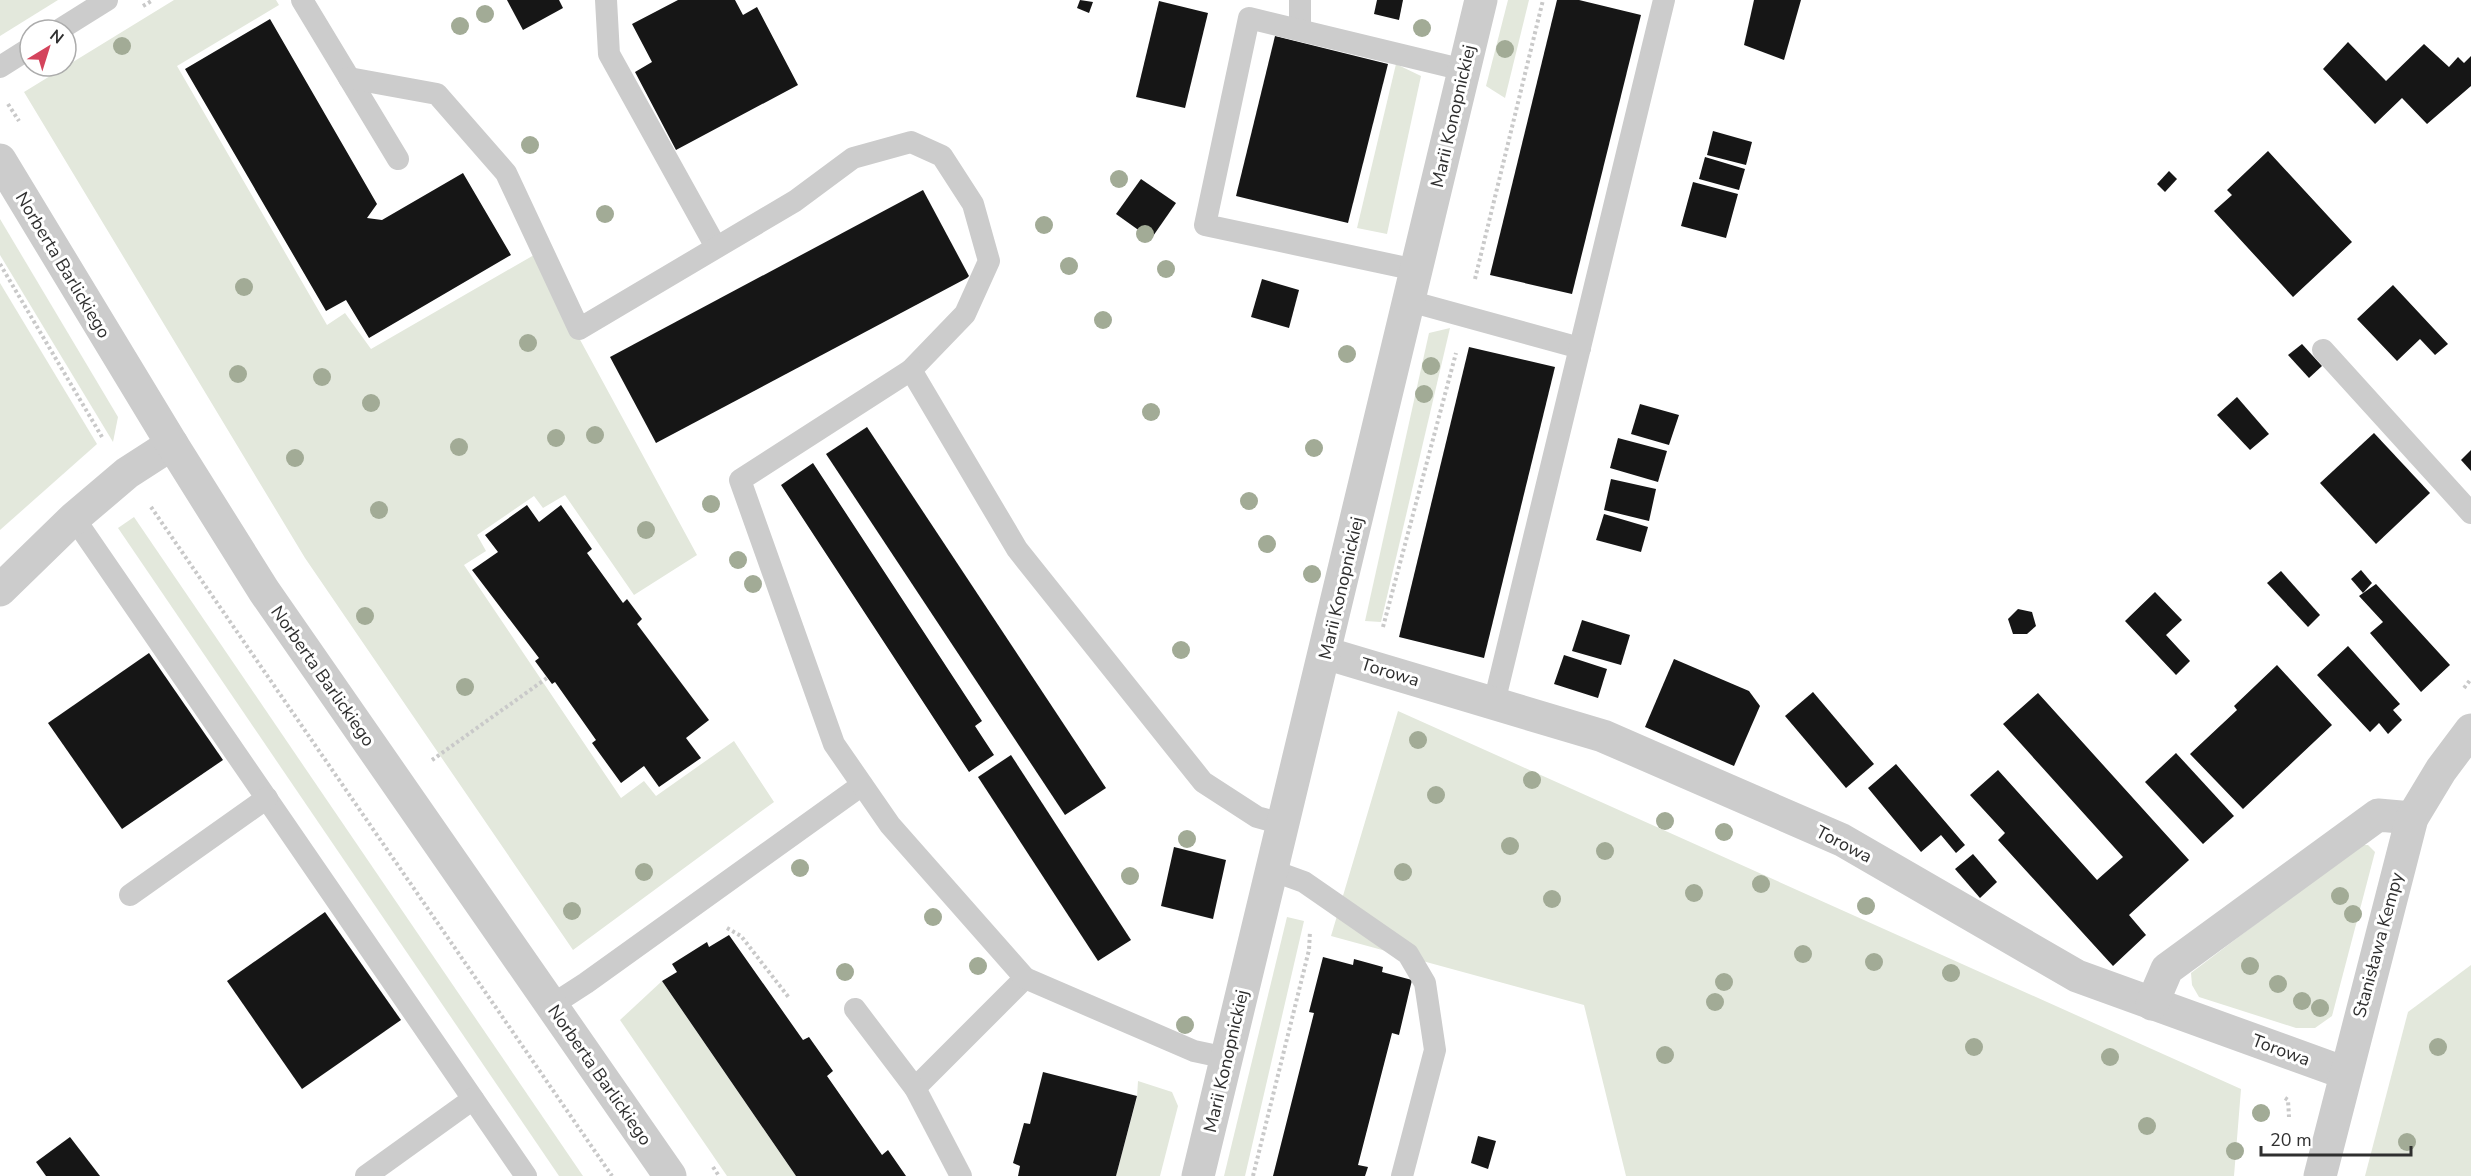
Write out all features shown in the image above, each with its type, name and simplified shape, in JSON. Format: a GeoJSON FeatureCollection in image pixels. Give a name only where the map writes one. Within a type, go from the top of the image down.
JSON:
{"type":"FeatureCollection","features":[{"type":"Feature","properties":{"kind":"street","name":"Marii Konopnickiej"},"geometry":{"type":"LineString","coordinates":[[1198,1176],[1481,0]]}},
{"type":"Feature","properties":{"kind":"street","name":"Norberta Barlickiego"},"geometry":{"type":"LineString","coordinates":[[0,160],[264,591],[670,1176]]}},
{"type":"Feature","properties":{"kind":"street"},"geometry":{"type":"LineString","coordinates":[[0,590],[74,518],[127,473],[172,444]]}},
{"type":"Feature","properties":{"kind":"street","name":"Torowa"},"geometry":{"type":"LineString","coordinates":[[1325,653],[1603,736],[1842,840],[2077,976],[2345,1073]]}},
{"type":"Feature","properties":{"kind":"street","name":"Stanisława Kempy"},"geometry":{"type":"LineString","coordinates":[[2320,1176],[2412,818],[2441,770],[2471,730]]}},
{"type":"Feature","properties":{"kind":"street"},"geometry":{"type":"LineString","coordinates":[[2152,1004],[2166,969],[2378,815],[2412,818]]}},
{"type":"Feature","properties":{"kind":"lane"},"geometry":{"type":"LineString","coordinates":[[78,18],[107,0]]}},
{"type":"Feature","properties":{"kind":"lane"},"geometry":{"type":"LineString","coordinates":[[302,0],[398,159]]}},
{"type":"Feature","properties":{"kind":"lane"},"geometry":{"type":"LineString","coordinates":[[606,0],[609,54],[716,247]]}},
{"type":"Feature","properties":{"kind":"lane"},"geometry":{"type":"LineString","coordinates":[[1300,0],[1300,30]]}},
{"type":"Feature","properties":{"kind":"lane"},"geometry":{"type":"LineString","coordinates":[[1494,703],[1664,0]]}},
{"type":"Feature","properties":{"kind":"lane"},"geometry":{"type":"LineString","coordinates":[[1416,270],[1205,225],[1249,18],[1464,70]]}},
{"type":"Feature","properties":{"kind":"lane"},"geometry":{"type":"LineString","coordinates":[[0,67],[18,56]]}},
{"type":"Feature","properties":{"kind":"lane"},"geometry":{"type":"LineString","coordinates":[[349,78],[437,94],[506,172],[579,328],[795,201],[853,158],[911,142],[942,156],[973,204],[989,261],[965,314],[911,370],[740,480],[834,744],[890,825],[1025,978],[1194,1051],[1227,1058]]}},
{"type":"Feature","properties":{"kind":"lane"},"geometry":{"type":"LineString","coordinates":[[1409,301],[1580,348]]}},
{"type":"Feature","properties":{"kind":"lane"},"geometry":{"type":"LineString","coordinates":[[2323,350],[2471,513]]}},
{"type":"Feature","properties":{"kind":"lane"},"geometry":{"type":"LineString","coordinates":[[911,370],[1017,549],[1203,782],[1257,818],[1282,824]]}},
{"type":"Feature","properties":{"kind":"lane"},"geometry":{"type":"LineString","coordinates":[[74,518],[526,1176]]}},
{"type":"Feature","properties":{"kind":"lane"},"geometry":{"type":"LineString","coordinates":[[552,1005],[862,785]]}},
{"type":"Feature","properties":{"kind":"lane"},"geometry":{"type":"LineString","coordinates":[[130,895],[267,798]]}},
{"type":"Feature","properties":{"kind":"lane"},"geometry":{"type":"LineString","coordinates":[[1271,870],[1304,882],[1408,954],[1425,983],[1435,1050],[1402,1176]]}},
{"type":"Feature","properties":{"kind":"lane"},"geometry":{"type":"LineString","coordinates":[[915,1088],[1025,978]]}},
{"type":"Feature","properties":{"kind":"lane"},"geometry":{"type":"LineString","coordinates":[[855,1008],[915,1088],[961,1176]]}},
{"type":"Feature","properties":{"kind":"lane"},"geometry":{"type":"LineString","coordinates":[[366,1176],[473,1100]]}},
{"type":"Feature","properties":{"kind":"path"},"geometry":{"type":"LineString","coordinates":[[1372,667],[1466,317],[1543,0]]}},
{"type":"Feature","properties":{"kind":"path"},"geometry":{"type":"LineString","coordinates":[[8,104],[20,124]]}},
{"type":"Feature","properties":{"kind":"path"},"geometry":{"type":"LineString","coordinates":[[0,264],[106,444],[612,1176]]}},
{"type":"Feature","properties":{"kind":"path"},"geometry":{"type":"LineString","coordinates":[[438,770],[431,760],[547,678]]}},
{"type":"Feature","properties":{"kind":"path"},"geometry":{"type":"LineString","coordinates":[[2457,697],[2471,679]]}},
{"type":"Feature","properties":{"kind":"path"},"geometry":{"type":"LineString","coordinates":[[1253,1176],[1309,950],[1310,923],[1300,900],[1304,882]]}},
{"type":"Feature","properties":{"kind":"path"},"geometry":{"type":"LineString","coordinates":[[723,926],[741,936],[790,999]]}},
{"type":"Feature","properties":{"kind":"path"},"geometry":{"type":"LineString","coordinates":[[713,1166],[719,1176]]}},
{"type":"Feature","properties":{"kind":"shaded area"},"geometry":{"type":"Polygon","coordinates":[[[0,0],[58,0],[29,18],[18,18],[18,25],[0,36],[0,0]]]}},
{"type":"Feature","properties":{"kind":"shaded area"},"geometry":{"type":"Polygon","coordinates":[[[174,0],[276,0],[279,5],[177,66],[327,325],[345,313],[371,349],[534,255],[697,555],[634,595],[565,495],[543,508],[534,496],[477,535],[486,551],[464,565],[621,798],[644,781],[656,796],[734,741],[774,802],[573,950],[305,558],[24,92],[47,78],[78,78],[78,59],[174,0]]]}},
{"type":"Feature","properties":{"kind":"shaded area"},"geometry":{"type":"Polygon","coordinates":[[[1508,0],[1529,0],[1505,98],[1486,86],[1508,0]]]}},
{"type":"Feature","properties":{"kind":"shaded area"},"geometry":{"type":"Polygon","coordinates":[[[1396,64],[1421,76],[1387,234],[1357,228],[1396,64]]]}},
{"type":"Feature","properties":{"kind":"shaded area"},"geometry":{"type":"Polygon","coordinates":[[[0,219],[118,417],[113,442],[0,255],[0,219]]]}},
{"type":"Feature","properties":{"kind":"shaded area"},"geometry":{"type":"Polygon","coordinates":[[[0,283],[97,444],[0,530],[0,283]]]}},
{"type":"Feature","properties":{"kind":"shaded area"},"geometry":{"type":"Polygon","coordinates":[[[1450,328],[1381,622],[1365,621],[1429,333],[1450,328]]]}},
{"type":"Feature","properties":{"kind":"shaded area"},"geometry":{"type":"Polygon","coordinates":[[[134,517],[583,1176],[559,1176],[118,528],[134,517]]]}},
{"type":"Feature","properties":{"kind":"shaded area"},"geometry":{"type":"Polygon","coordinates":[[[1398,711],[2241,1089],[2234,1176],[1626,1176],[1584,1005],[1331,936],[1398,711]]]}},
{"type":"Feature","properties":{"kind":"shaded area"},"geometry":{"type":"Polygon","coordinates":[[[2360,845],[2368,845],[2375,852],[2332,1016],[2315,1028],[2296,1028],[2199,997],[2192,985],[2191,973],[2360,845]]]}},
{"type":"Feature","properties":{"kind":"shaded area"},"geometry":{"type":"Polygon","coordinates":[[[1287,917],[1304,921],[1245,1176],[1224,1176],[1287,917]]]}},
{"type":"Feature","properties":{"kind":"shaded area"},"geometry":{"type":"Polygon","coordinates":[[[2471,965],[2471,1176],[2365,1176],[2408,1012],[2471,965]]]}},
{"type":"Feature","properties":{"kind":"shaded area"},"geometry":{"type":"Polygon","coordinates":[[[662,981],[796,1176],[727,1176],[620,1020],[662,981]]]}},
{"type":"Feature","properties":{"kind":"shaded area"},"geometry":{"type":"Polygon","coordinates":[[[1138,1081],[1172,1092],[1178,1106],[1160,1176],[1116,1176],[1137,1097],[1138,1081]]]}},
{"type":"Feature","properties":{"kind":"building"},"geometry":{"type":"Polygon","coordinates":[[[507,0],[559,0],[563,8],[523,30],[507,0]]]}},
{"type":"Feature","properties":{"kind":"building"},"geometry":{"type":"Polygon","coordinates":[[[678,0],[735,0],[743,15],[757,7],[798,85],[676,150],[635,72],[652,62],[632,24],[678,0]]]}},
{"type":"Feature","properties":{"kind":"building"},"geometry":{"type":"Polygon","coordinates":[[[1080,0],[1093,2],[1089,13],[1077,8],[1080,0]]]}},
{"type":"Feature","properties":{"kind":"building"},"geometry":{"type":"Polygon","coordinates":[[[1377,0],[1403,0],[1399,20],[1374,14],[1377,0]]]}},
{"type":"Feature","properties":{"kind":"building"},"geometry":{"type":"Polygon","coordinates":[[[1557,0],[1579,0],[1641,15],[1572,294],[1490,275],[1557,0]]]}},
{"type":"Feature","properties":{"kind":"building"},"geometry":{"type":"Polygon","coordinates":[[[1754,0],[1801,0],[1784,60],[1744,45],[1754,0]]]}},
{"type":"Feature","properties":{"kind":"building"},"geometry":{"type":"Polygon","coordinates":[[[1159,1],[1208,13],[1185,108],[1136,97],[1159,1]]]}},
{"type":"Feature","properties":{"kind":"building"},"geometry":{"type":"Polygon","coordinates":[[[270,19],[377,204],[367,218],[382,220],[463,173],[511,255],[369,338],[346,300],[326,311],[185,69],[270,19]]]}},
{"type":"Feature","properties":{"kind":"building"},"geometry":{"type":"Polygon","coordinates":[[[1275,36],[1388,64],[1348,223],[1236,196],[1275,36]]]}},
{"type":"Feature","properties":{"kind":"building"},"geometry":{"type":"Polygon","coordinates":[[[2348,42],[2386,81],[2424,44],[2449,67],[2458,57],[2464,63],[2471,56],[2471,86],[2427,124],[2402,98],[2375,124],[2323,69],[2348,42]]]}},
{"type":"Feature","properties":{"kind":"building"},"geometry":{"type":"Polygon","coordinates":[[[1713,131],[1752,142],[1746,165],[1707,155],[1713,131]]]}},
{"type":"Feature","properties":{"kind":"building"},"geometry":{"type":"Polygon","coordinates":[[[2268,151],[2352,242],[2293,297],[2214,211],[2232,195],[2227,190],[2268,151]]]}},
{"type":"Feature","properties":{"kind":"building"},"geometry":{"type":"Polygon","coordinates":[[[1705,157],[1745,169],[1739,190],[1699,179],[1705,157]]]}},
{"type":"Feature","properties":{"kind":"building"},"geometry":{"type":"Polygon","coordinates":[[[2169,171],[2177,179],[2165,192],[2157,184],[2169,171]]]}},
{"type":"Feature","properties":{"kind":"building"},"geometry":{"type":"Polygon","coordinates":[[[1141,179],[1176,203],[1151,239],[1116,214],[1141,179]]]}},
{"type":"Feature","properties":{"kind":"building"},"geometry":{"type":"Polygon","coordinates":[[[1693,182],[1738,194],[1726,238],[1681,226],[1693,182]]]}},
{"type":"Feature","properties":{"kind":"building"},"geometry":{"type":"Polygon","coordinates":[[[923,190],[969,276],[967,278],[656,443],[610,357],[923,190]]]}},
{"type":"Feature","properties":{"kind":"building"},"geometry":{"type":"Polygon","coordinates":[[[1262,279],[1299,290],[1289,328],[1251,317],[1262,279]]]}},
{"type":"Feature","properties":{"kind":"building"},"geometry":{"type":"Polygon","coordinates":[[[2393,285],[2448,344],[2435,355],[2420,339],[2397,361],[2357,319],[2393,285]]]}},
{"type":"Feature","properties":{"kind":"building"},"geometry":{"type":"Polygon","coordinates":[[[2302,344],[2322,366],[2309,378],[2288,355],[2302,344]]]}},
{"type":"Feature","properties":{"kind":"building"},"geometry":{"type":"Polygon","coordinates":[[[1469,347],[1555,367],[1484,658],[1399,637],[1469,347]]]}},
{"type":"Feature","properties":{"kind":"building"},"geometry":{"type":"Polygon","coordinates":[[[2237,397],[2269,434],[2250,450],[2217,415],[2237,397]]]}},
{"type":"Feature","properties":{"kind":"building"},"geometry":{"type":"Polygon","coordinates":[[[1640,404],[1679,415],[1669,445],[1631,434],[1640,404]]]}},
{"type":"Feature","properties":{"kind":"building"},"geometry":{"type":"Polygon","coordinates":[[[867,427],[1106,788],[1065,815],[826,454],[867,427]]]}},
{"type":"Feature","properties":{"kind":"building"},"geometry":{"type":"Polygon","coordinates":[[[2374,433],[2430,493],[2376,544],[2320,483],[2374,433]]]}},
{"type":"Feature","properties":{"kind":"building"},"geometry":{"type":"Polygon","coordinates":[[[1618,438],[1667,451],[1658,482],[1610,468],[1618,438]]]}},
{"type":"Feature","properties":{"kind":"building"},"geometry":{"type":"Polygon","coordinates":[[[2471,450],[2471,471],[2461,460],[2471,450]]]}},
{"type":"Feature","properties":{"kind":"building"},"geometry":{"type":"Polygon","coordinates":[[[813,463],[982,721],[975,726],[994,755],[969,772],[781,485],[813,463]]]}},
{"type":"Feature","properties":{"kind":"building"},"geometry":{"type":"Polygon","coordinates":[[[1611,479],[1656,489],[1649,521],[1604,510],[1611,479]]]}},
{"type":"Feature","properties":{"kind":"building"},"geometry":{"type":"Polygon","coordinates":[[[527,505],[539,522],[561,505],[592,549],[587,553],[623,603],[627,599],[642,619],[637,624],[709,720],[686,738],[701,758],[659,787],[644,766],[621,783],[592,743],[596,740],[555,682],[552,684],[535,661],[539,658],[472,570],[498,552],[485,535],[527,505]]]}},
{"type":"Feature","properties":{"kind":"building"},"geometry":{"type":"Polygon","coordinates":[[[1604,514],[1648,527],[1641,552],[1596,540],[1604,514]]]}},
{"type":"Feature","properties":{"kind":"building"},"geometry":{"type":"Polygon","coordinates":[[[2361,570],[2372,583],[2363,593],[2351,579],[2361,570]]]}},
{"type":"Feature","properties":{"kind":"building"},"geometry":{"type":"Polygon","coordinates":[[[2281,571],[2320,615],[2308,627],[2267,583],[2281,571]]]}},
{"type":"Feature","properties":{"kind":"building"},"geometry":{"type":"Polygon","coordinates":[[[2376,584],[2450,665],[2421,692],[2370,633],[2383,622],[2359,596],[2376,584]]]}},
{"type":"Feature","properties":{"kind":"building"},"geometry":{"type":"Polygon","coordinates":[[[2155,592],[2182,620],[2166,635],[2190,661],[2176,675],[2125,621],[2155,592]]]}},
{"type":"Feature","properties":{"kind":"building"},"geometry":{"type":"Polygon","coordinates":[[[2018,609],[2032,612],[2036,626],[2027,634],[2013,634],[2008,619],[2018,609]]]}},
{"type":"Feature","properties":{"kind":"building"},"geometry":{"type":"Polygon","coordinates":[[[1582,620],[1630,635],[1621,665],[1572,651],[1582,620]]]}},
{"type":"Feature","properties":{"kind":"building"},"geometry":{"type":"Polygon","coordinates":[[[2348,646],[2400,704],[2393,710],[2402,720],[2388,734],[2379,723],[2370,732],[2317,675],[2348,646]]]}},
{"type":"Feature","properties":{"kind":"building"},"geometry":{"type":"Polygon","coordinates":[[[149,653],[223,760],[122,829],[48,723],[149,653]]]}},
{"type":"Feature","properties":{"kind":"building"},"geometry":{"type":"Polygon","coordinates":[[[1564,655],[1607,669],[1598,698],[1554,684],[1564,655]]]}},
{"type":"Feature","properties":{"kind":"building"},"geometry":{"type":"Polygon","coordinates":[[[1674,659],[1749,691],[1760,706],[1734,766],[1645,727],[1674,659]]]}},
{"type":"Feature","properties":{"kind":"building"},"geometry":{"type":"Polygon","coordinates":[[[2277,665],[2332,725],[2243,809],[2190,754],[2237,710],[2234,706],[2277,665]]]}},
{"type":"Feature","properties":{"kind":"building"},"geometry":{"type":"Polygon","coordinates":[[[1813,692],[1874,764],[1846,788],[1785,716],[1813,692]]]}},
{"type":"Feature","properties":{"kind":"building"},"geometry":{"type":"Polygon","coordinates":[[[2038,693],[2189,860],[2129,915],[2146,935],[2113,966],[1998,840],[2005,833],[1970,795],[1998,770],[2097,880],[2123,857],[2003,724],[2038,693]]]}},
{"type":"Feature","properties":{"kind":"building"},"geometry":{"type":"Polygon","coordinates":[[[2176,753],[2234,816],[2203,844],[2145,782],[2176,753]]]}},
{"type":"Feature","properties":{"kind":"building"},"geometry":{"type":"Polygon","coordinates":[[[1011,755],[1131,940],[1098,961],[978,777],[1011,755]]]}},
{"type":"Feature","properties":{"kind":"building"},"geometry":{"type":"Polygon","coordinates":[[[1896,764],[1965,845],[1956,853],[1941,835],[1921,852],[1868,788],[1896,764]]]}},
{"type":"Feature","properties":{"kind":"building"},"geometry":{"type":"Polygon","coordinates":[[[1174,847],[1226,860],[1213,919],[1161,906],[1174,847]]]}},
{"type":"Feature","properties":{"kind":"building"},"geometry":{"type":"Polygon","coordinates":[[[1973,854],[1997,882],[1980,898],[1955,869],[1973,854]]]}},
{"type":"Feature","properties":{"kind":"building"},"geometry":{"type":"Polygon","coordinates":[[[325,912],[401,1020],[302,1089],[227,981],[325,912]]]}},
{"type":"Feature","properties":{"kind":"building"},"geometry":{"type":"Polygon","coordinates":[[[729,935],[803,1040],[809,1037],[833,1071],[827,1076],[882,1155],[888,1150],[906,1176],[796,1176],[662,981],[677,972],[672,964],[707,942],[709,947],[729,935]]]}},
{"type":"Feature","properties":{"kind":"building"},"geometry":{"type":"Polygon","coordinates":[[[1323,957],[1353,965],[1354,959],[1383,967],[1382,972],[1412,980],[1399,1035],[1392,1033],[1358,1165],[1368,1167],[1365,1176],[1273,1176],[1314,1013],[1309,1012],[1323,957]]]}},
{"type":"Feature","properties":{"kind":"building"},"geometry":{"type":"Polygon","coordinates":[[[1043,1072],[1137,1096],[1116,1176],[1018,1176],[1020,1166],[1013,1163],[1024,1123],[1030,1124],[1043,1072]]]}},
{"type":"Feature","properties":{"kind":"building"},"geometry":{"type":"Polygon","coordinates":[[[1478,1136],[1496,1141],[1488,1169],[1471,1163],[1478,1136]]]}},
{"type":"Feature","properties":{"kind":"building"},"geometry":{"type":"Polygon","coordinates":[[[70,1137],[100,1176],[46,1176],[36,1162],[70,1137]]]}}]}
